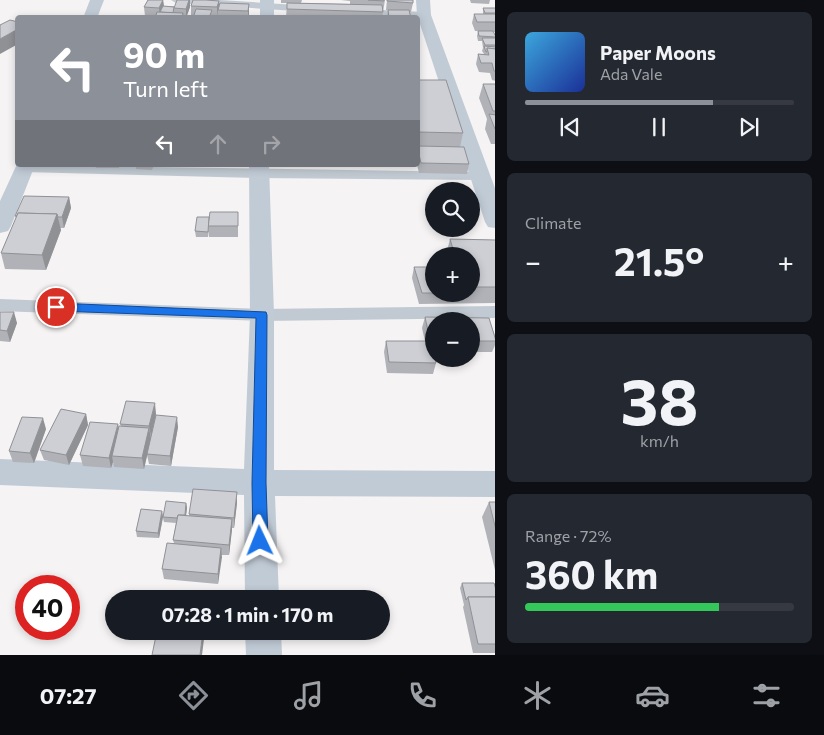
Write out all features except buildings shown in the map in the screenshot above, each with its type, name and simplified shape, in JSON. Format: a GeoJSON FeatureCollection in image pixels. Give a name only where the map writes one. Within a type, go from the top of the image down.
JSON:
{"type":"FeatureCollection","features":[{"type":"Feature","properties":{"kind":"street"},"geometry":{"type":"LineString","coordinates":[[91,15],[97,0]]}},
{"type":"Feature","properties":{"kind":"street"},"geometry":{"type":"LineString","coordinates":[[176,0],[267,8],[326,10]]}},
{"type":"Feature","properties":{"kind":"street"},"geometry":{"type":"LineString","coordinates":[[346,11],[423,8],[441,89],[478,176],[495,222]]}},
{"type":"Feature","properties":{"kind":"street"},"geometry":{"type":"LineString","coordinates":[[0,226],[24,167],[259,170],[478,176]]}},
{"type":"Feature","properties":{"kind":"street"},"geometry":{"type":"LineString","coordinates":[[259,170],[262,315],[259,483],[262,590]]}},
{"type":"Feature","properties":{"kind":"street"},"geometry":{"type":"LineString","coordinates":[[0,305],[262,315],[495,312]]}},
{"type":"Feature","properties":{"kind":"street"},"geometry":{"type":"LineString","coordinates":[[0,472],[259,483],[495,484]]}},
{"type":"Feature","properties":{"kind":"street"},"geometry":{"type":"LineString","coordinates":[[263,640],[264,655]]}},
{"type":"Feature","properties":{"kind":"route"},"geometry":{"type":"LineString","coordinates":[[56,307],[262,315],[259,483],[260,541]]}}]}
